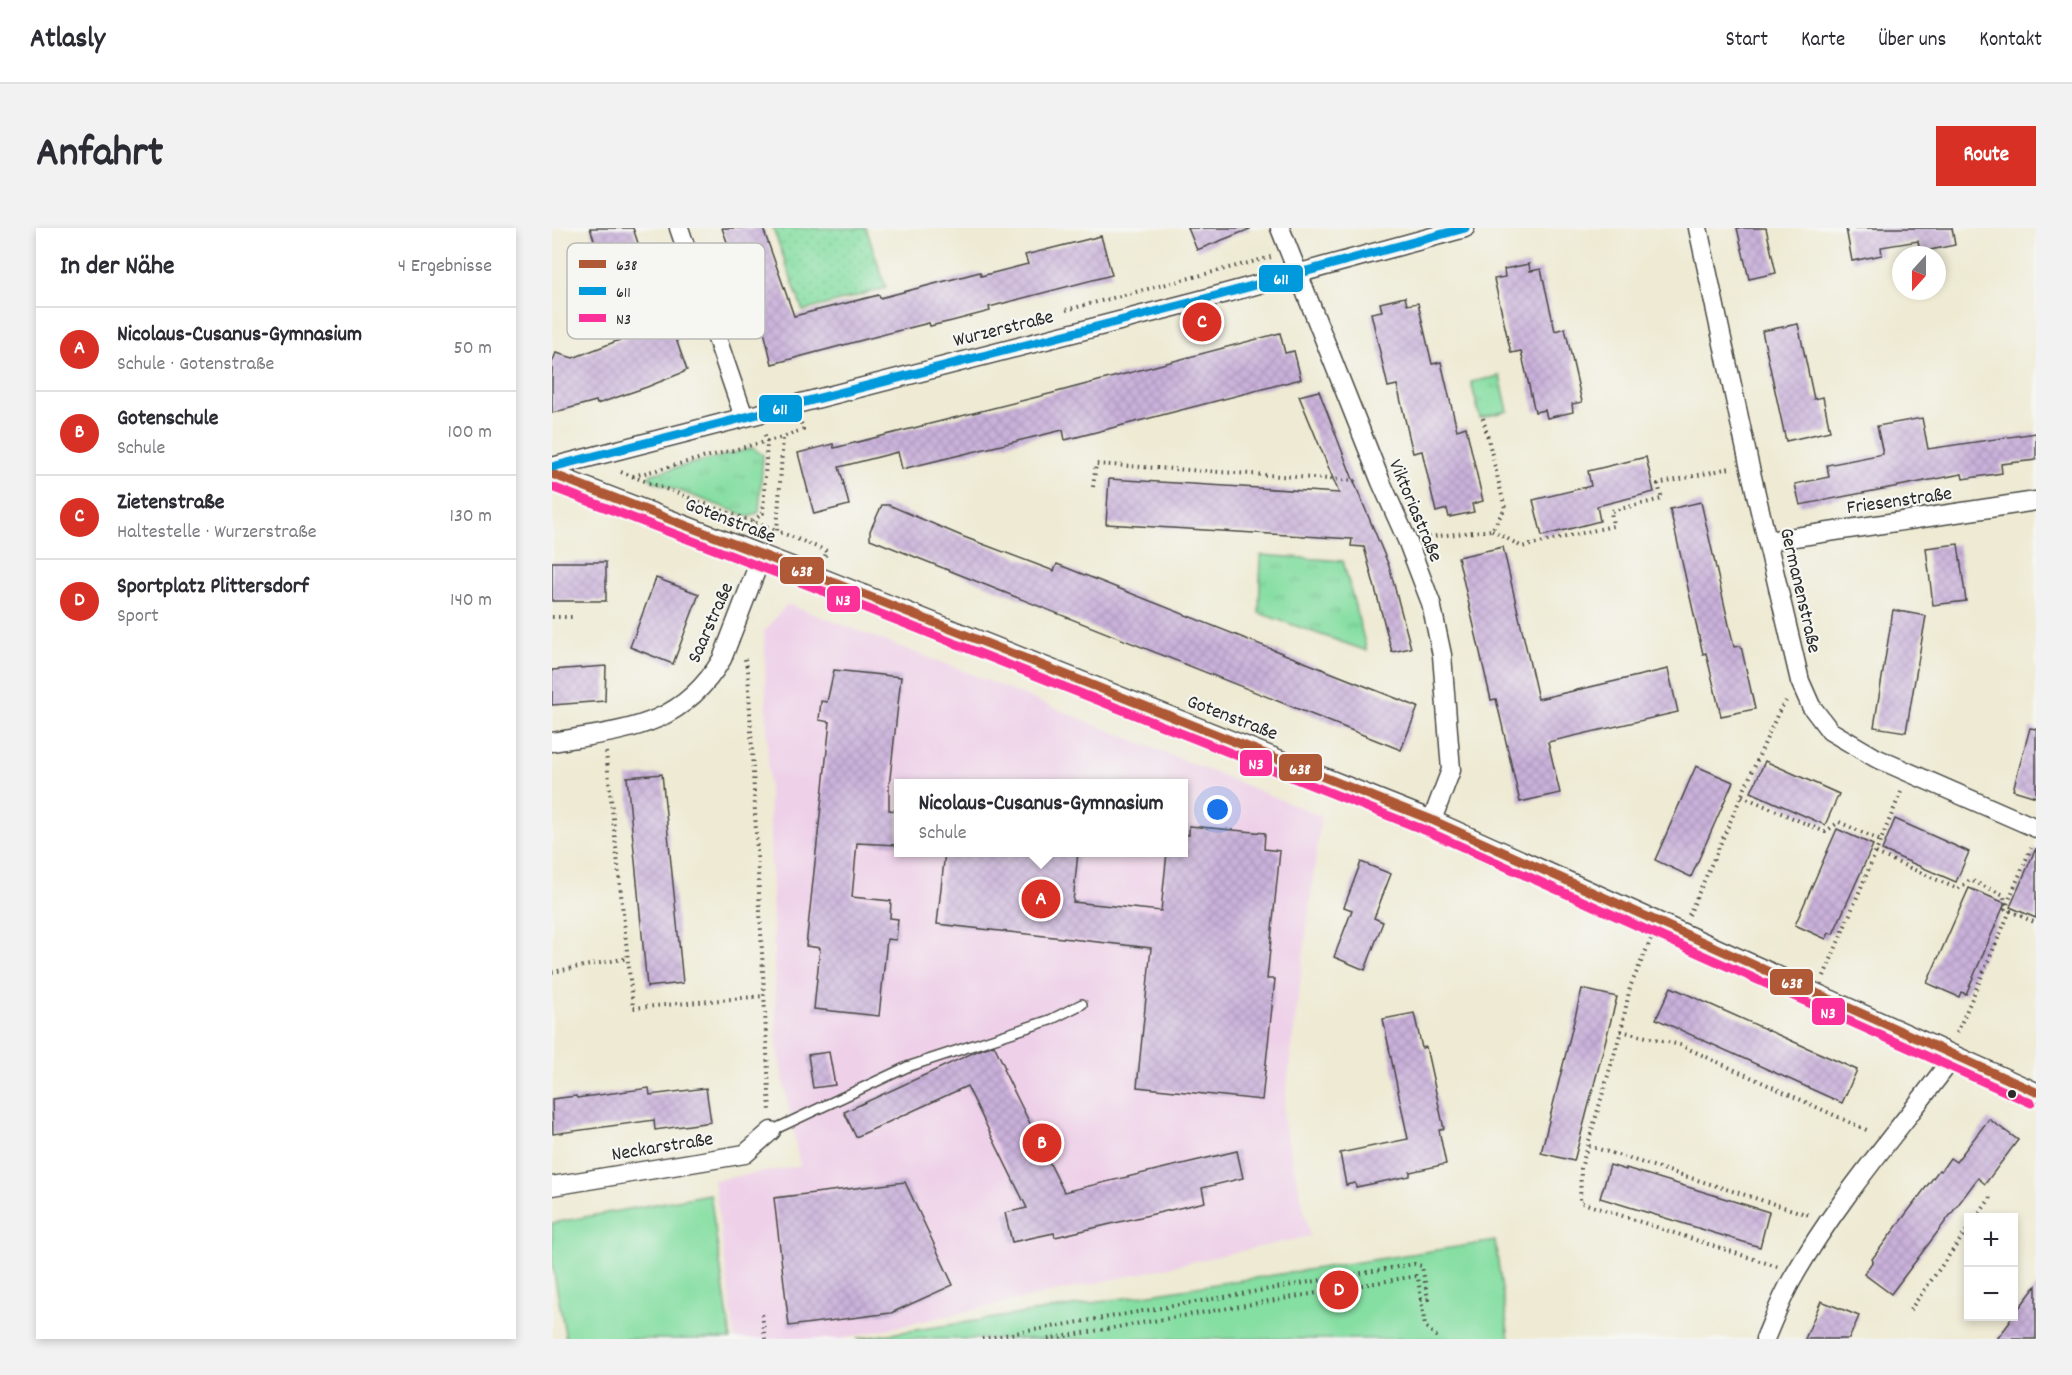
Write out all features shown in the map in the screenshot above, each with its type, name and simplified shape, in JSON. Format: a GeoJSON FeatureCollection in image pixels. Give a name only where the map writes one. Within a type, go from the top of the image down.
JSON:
{"type":"FeatureCollection","features":[{"type":"Feature","properties":{"kind":"street"},"geometry":{"type":"LineString","coordinates":[[680,228],[686,243]]}},
{"type":"Feature","properties":{"kind":"street","name":"Viktoriastraße"},"geometry":{"type":"LineString","coordinates":[[1280,228],[1431,603],[1443,666],[1451,770],[1432,820]]}},
{"type":"Feature","properties":{"kind":"street","name":"Wurzerstraße"},"geometry":{"type":"LineString","coordinates":[[552,467],[1298,274],[1465,228]]}},
{"type":"Feature","properties":{"kind":"street","name":"Germanenstraße"},"geometry":{"type":"LineString","coordinates":[[1698,228],[1749,464],[1800,681],[1811,706],[1830,731],[1876,758],[2036,828]]}},
{"type":"Feature","properties":{"kind":"street"},"geometry":{"type":"LineString","coordinates":[[723,339],[752,415]]}},
{"type":"Feature","properties":{"kind":"street","name":"Gotenstraße"},"geometry":{"type":"LineString","coordinates":[[552,474],[817,576],[1432,820],[2036,1092]]}},
{"type":"Feature","properties":{"kind":"street","name":"Friesenstraße"},"geometry":{"type":"LineString","coordinates":[[1768,541],[2036,501]]}},
{"type":"Feature","properties":{"kind":"street","name":"Saarstraße"},"geometry":{"type":"LineString","coordinates":[[552,742],[641,726],[663,718],[683,704],[715,671],[722,659],[762,555]]}},
{"type":"Feature","properties":{"kind":"street"},"geometry":{"type":"LineString","coordinates":[[1765,1339],[1782,1298],[1829,1222],[1858,1179],[1914,1110],[1951,1054]]}},
{"type":"Feature","properties":{"kind":"street","name":"Neckarstraße"},"geometry":{"type":"LineString","coordinates":[[552,1186],[745,1154],[771,1131]]}},
{"type":"Feature","properties":{"kind":"lane"},"geometry":{"type":"LineString","coordinates":[[771,1131],[907,1067],[1050,1020],[1082,1004]]}},
{"type":"Feature","properties":{"kind":"path"},"geometry":{"type":"LineString","coordinates":[[632,476],[803,429],[796,403]]}},
{"type":"Feature","properties":{"kind":"path"},"geometry":{"type":"LineString","coordinates":[[752,415],[766,441],[763,513],[753,521]]}},
{"type":"Feature","properties":{"kind":"path"},"geometry":{"type":"LineString","coordinates":[[1483,418],[1505,508],[1492,530]]}},
{"type":"Feature","properties":{"kind":"path"},"geometry":{"type":"LineString","coordinates":[[777,531],[783,436]]}},
{"type":"Feature","properties":{"kind":"path"},"geometry":{"type":"LineString","coordinates":[[1093,487],[1096,464],[1381,482]]}},
{"type":"Feature","properties":{"kind":"path"},"geometry":{"type":"LineString","coordinates":[[1407,540],[1492,530],[1522,547],[1613,526],[1611,511],[1662,499],[1658,484],[1749,464]]}},
{"type":"Feature","properties":{"kind":"path"},"geometry":{"type":"LineString","coordinates":[[621,472],[827,551],[817,576]]}},
{"type":"Feature","properties":{"kind":"path"},"geometry":{"type":"LineString","coordinates":[[552,617],[572,617]]}},
{"type":"Feature","properties":{"kind":"path"},"geometry":{"type":"LineString","coordinates":[[736,622],[748,671],[771,1131]]}},
{"type":"Feature","properties":{"kind":"path"},"geometry":{"type":"LineString","coordinates":[[1682,933],[1778,713],[1800,681]]}},
{"type":"Feature","properties":{"kind":"path"},"geometry":{"type":"LineString","coordinates":[[604,733],[633,1008],[764,996]]}},
{"type":"Feature","properties":{"kind":"path"},"geometry":{"type":"LineString","coordinates":[[1817,994],[1909,773]]}},
{"type":"Feature","properties":{"kind":"path"},"geometry":{"type":"LineString","coordinates":[[1742,796],[1825,832],[1839,822],[1881,841]]}},
{"type":"Feature","properties":{"kind":"path"},"geometry":{"type":"LineString","coordinates":[[2005,909],[2036,838]]}},
{"type":"Feature","properties":{"kind":"path"},"geometry":{"type":"LineString","coordinates":[[1876,853],[1958,889],[1970,880],[2004,895],[2005,909]]}},
{"type":"Feature","properties":{"kind":"path"},"geometry":{"type":"LineString","coordinates":[[2005,909],[2036,923]]}},
{"type":"Feature","properties":{"kind":"path"},"geometry":{"type":"LineString","coordinates":[[1951,1054],[2010,911]]}},
{"type":"Feature","properties":{"kind":"path"},"geometry":{"type":"LineString","coordinates":[[1659,922],[1630,987],[1621,1031],[1581,1168],[1580,1202],[1796,1273]]}},
{"type":"Feature","properties":{"kind":"path"},"geometry":{"type":"LineString","coordinates":[[552,972],[628,958]]}},
{"type":"Feature","properties":{"kind":"path"},"geometry":{"type":"LineString","coordinates":[[1621,1031],[1680,1045],[1889,1140]]}},
{"type":"Feature","properties":{"kind":"path"},"geometry":{"type":"LineString","coordinates":[[1589,1146],[1829,1222]]}},
{"type":"Feature","properties":{"kind":"path"},"geometry":{"type":"LineString","coordinates":[[1980,1213],[1992,1196]]}},
{"type":"Feature","properties":{"kind":"path"},"geometry":{"type":"LineString","coordinates":[[1910,1310],[1964,1234]]}},
{"type":"Feature","properties":{"kind":"path"},"geometry":{"type":"LineString","coordinates":[[982,1339],[1414,1264],[1422,1266],[1424,1272],[1428,1299],[1421,1300]]}},
{"type":"Feature","properties":{"kind":"path"},"geometry":{"type":"LineString","coordinates":[[1048,1339],[1416,1276],[1425,1326],[1439,1339]]}},
{"type":"Feature","properties":{"kind":"path"},"geometry":{"type":"LineString","coordinates":[[762,1314],[765,1339]]}},
{"type":"Feature","properties":{"kind":"shaded area"},"geometry":{"type":"Polygon","coordinates":[[[787,604],[951,666],[1321,816],[1283,1119],[1310,1236],[841,1339],[735,1339],[714,1180],[800,1166],[777,1048],[764,632],[787,604]]]}},
{"type":"Feature","properties":{"kind":"green space"},"geometry":{"type":"Polygon","coordinates":[[[773,228],[866,228],[886,288],[803,311],[773,228]]]}},
{"type":"Feature","properties":{"kind":"green space"},"geometry":{"type":"Polygon","coordinates":[[[1500,376],[1508,411],[1480,418],[1471,382],[1500,376]]]}},
{"type":"Feature","properties":{"kind":"green space"},"geometry":{"type":"Polygon","coordinates":[[[753,448],[763,455],[759,512],[750,517],[653,481],[649,477],[652,474],[753,448]]]}},
{"type":"Feature","properties":{"kind":"green space"},"geometry":{"type":"Polygon","coordinates":[[[1261,555],[1343,561],[1367,651],[1259,613],[1261,555]]]}},
{"type":"Feature","properties":{"kind":"green space"},"geometry":{"type":"Polygon","coordinates":[[[710,1194],[731,1339],[566,1339],[552,1263],[552,1223],[710,1194]]]}},
{"type":"Feature","properties":{"kind":"green space"},"geometry":{"type":"Polygon","coordinates":[[[1495,1241],[1509,1339],[857,1339],[1495,1241]]]}},
{"type":"Feature","properties":{"kind":"building"},"geometry":{"type":"Polygon","coordinates":[[[590,228],[633,228],[638,243],[595,243],[590,228]]]}},
{"type":"Feature","properties":{"kind":"building"},"geometry":{"type":"Polygon","coordinates":[[[722,228],[763,228],[794,316],[879,295],[880,298],[980,272],[981,276],[1028,264],[1025,255],[1101,236],[1112,275],[989,307],[990,311],[952,321],[930,326],[929,323],[772,364],[765,335],[765,243],[727,243],[722,228]]]}},
{"type":"Feature","properties":{"kind":"building"},"geometry":{"type":"Polygon","coordinates":[[[1188,228],[1250,228],[1250,229],[1197,250],[1188,228]]]}},
{"type":"Feature","properties":{"kind":"building"},"geometry":{"type":"Polygon","coordinates":[[[1737,228],[1766,228],[1776,273],[1749,279],[1737,228]]]}},
{"type":"Feature","properties":{"kind":"building"},"geometry":{"type":"Polygon","coordinates":[[[1846,228],[1952,228],[1955,245],[1919,246],[1918,241],[1881,247],[1882,255],[1852,261],[1846,228]]]}},
{"type":"Feature","properties":{"kind":"building"},"geometry":{"type":"Polygon","coordinates":[[[1529,264],[1530,271],[1541,269],[1555,331],[1565,328],[1582,402],[1572,404],[1573,412],[1547,418],[1545,410],[1535,412],[1521,351],[1511,353],[1494,279],[1505,277],[1504,269],[1529,264]]]}},
{"type":"Feature","properties":{"kind":"building"},"geometry":{"type":"Polygon","coordinates":[[[1405,297],[1407,305],[1418,303],[1432,364],[1441,362],[1457,430],[1466,427],[1483,501],[1472,504],[1474,512],[1449,517],[1447,509],[1436,512],[1422,451],[1413,453],[1397,385],[1388,387],[1371,313],[1382,311],[1380,303],[1405,297]]]}},
{"type":"Feature","properties":{"kind":"building"},"geometry":{"type":"Polygon","coordinates":[[[1798,324],[1814,399],[1823,397],[1830,431],[1786,441],[1762,331],[1798,324]]]}},
{"type":"Feature","properties":{"kind":"building"},"geometry":{"type":"Polygon","coordinates":[[[1280,333],[1285,353],[1294,351],[1301,379],[1065,440],[1063,430],[902,469],[898,452],[839,467],[849,505],[814,514],[798,453],[833,444],[834,448],[1280,333]]]}},
{"type":"Feature","properties":{"kind":"building"},"geometry":{"type":"Polygon","coordinates":[[[622,339],[676,339],[687,370],[597,404],[596,401],[552,413],[552,363],[556,353],[573,358],[622,339]]]}},
{"type":"Feature","properties":{"kind":"building"},"geometry":{"type":"Polygon","coordinates":[[[1319,391],[1389,566],[1411,648],[1392,652],[1364,547],[1351,546],[1352,539],[1106,524],[1109,479],[1339,493],[1299,396],[1319,391]]]}},
{"type":"Feature","properties":{"kind":"building"},"geometry":{"type":"Polygon","coordinates":[[[1922,418],[1928,449],[2036,433],[2036,460],[2001,464],[2002,473],[1963,479],[1962,474],[1800,505],[1795,484],[1829,477],[1827,465],[1883,454],[1877,426],[1922,418]]]}},
{"type":"Feature","properties":{"kind":"building"},"geometry":{"type":"Polygon","coordinates":[[[1646,457],[1654,492],[1597,506],[1600,521],[1542,536],[1533,500],[1591,486],[1588,471],[1646,457]]]}},
{"type":"Feature","properties":{"kind":"building"},"geometry":{"type":"Polygon","coordinates":[[[1701,502],[1734,647],[1741,646],[1755,709],[1721,716],[1706,653],[1703,654],[1670,509],[1701,502]]]}},
{"type":"Feature","properties":{"kind":"building"},"geometry":{"type":"Polygon","coordinates":[[[882,505],[889,505],[964,537],[1054,571],[1057,564],[1418,707],[1401,750],[870,539],[870,531],[882,505]]]}},
{"type":"Feature","properties":{"kind":"building"},"geometry":{"type":"Polygon","coordinates":[[[1958,544],[1966,601],[1933,605],[1926,548],[1958,544]]]}},
{"type":"Feature","properties":{"kind":"building"},"geometry":{"type":"Polygon","coordinates":[[[1503,547],[1538,699],[1668,669],[1678,712],[1548,742],[1560,793],[1520,802],[1496,699],[1491,700],[1458,557],[1503,547]]]}},
{"type":"Feature","properties":{"kind":"building"},"geometry":{"type":"Polygon","coordinates":[[[552,562],[606,562],[606,601],[552,601],[552,562]]]}},
{"type":"Feature","properties":{"kind":"building"},"geometry":{"type":"Polygon","coordinates":[[[656,578],[699,594],[673,664],[630,647],[656,578]]]}},
{"type":"Feature","properties":{"kind":"building"},"geometry":{"type":"Polygon","coordinates":[[[1893,610],[1926,616],[1906,732],[1874,727],[1893,610]]]}},
{"type":"Feature","properties":{"kind":"building"},"geometry":{"type":"Polygon","coordinates":[[[606,666],[605,701],[552,705],[552,670],[606,666]]]}},
{"type":"Feature","properties":{"kind":"building"},"geometry":{"type":"Polygon","coordinates":[[[834,670],[901,677],[889,787],[889,810],[894,811],[894,845],[857,843],[852,897],[891,901],[890,918],[898,919],[896,940],[887,939],[879,1016],[814,1009],[820,948],[806,946],[830,722],[819,720],[821,701],[827,702],[834,670]]]}},
{"type":"Feature","properties":{"kind":"building"},"geometry":{"type":"Polygon","coordinates":[[[2030,728],[2036,729],[2036,797],[2013,790],[2030,728]]]}},
{"type":"Feature","properties":{"kind":"building"},"geometry":{"type":"Polygon","coordinates":[[[1765,761],[1839,794],[1825,825],[1751,792],[1765,761]]]}},
{"type":"Feature","properties":{"kind":"building"},"geometry":{"type":"Polygon","coordinates":[[[1696,766],[1733,782],[1691,877],[1655,860],[1696,766]]]}},
{"type":"Feature","properties":{"kind":"building"},"geometry":{"type":"Polygon","coordinates":[[[662,774],[683,983],[647,987],[627,777],[662,774]]]}},
{"type":"Feature","properties":{"kind":"building"},"geometry":{"type":"Polygon","coordinates":[[[1895,819],[1969,852],[1956,882],[1882,850],[1895,819]]]}},
{"type":"Feature","properties":{"kind":"building"},"geometry":{"type":"Polygon","coordinates":[[[1189,826],[1265,833],[1264,849],[1280,851],[1267,979],[1275,979],[1262,1100],[1137,1087],[1151,948],[937,924],[944,857],[1078,857],[1073,902],[1161,911],[1166,857],[1188,857],[1189,826]]]}},
{"type":"Feature","properties":{"kind":"building"},"geometry":{"type":"Polygon","coordinates":[[[1837,829],[1873,845],[1833,934],[1829,933],[1826,939],[1795,925],[1837,829]]]}},
{"type":"Feature","properties":{"kind":"building"},"geometry":{"type":"Polygon","coordinates":[[[2036,848],[2036,918],[2010,907],[2036,848]]]}},
{"type":"Feature","properties":{"kind":"building"},"geometry":{"type":"Polygon","coordinates":[[[1361,862],[1391,874],[1374,918],[1383,922],[1365,970],[1334,957],[1352,910],[1344,907],[1361,862]]]}},
{"type":"Feature","properties":{"kind":"building"},"geometry":{"type":"Polygon","coordinates":[[[1969,888],[2005,903],[1966,994],[1961,992],[1959,997],[1927,983],[1969,888]]]}},
{"type":"Feature","properties":{"kind":"building"},"geometry":{"type":"Polygon","coordinates":[[[1671,987],[1857,1070],[1842,1103],[1656,1019],[1671,987]]]}},
{"type":"Feature","properties":{"kind":"building"},"geometry":{"type":"Polygon","coordinates":[[[1582,989],[1617,997],[1574,1161],[1541,1153],[1582,989]]]}},
{"type":"Feature","properties":{"kind":"building"},"geometry":{"type":"Polygon","coordinates":[[[1414,1013],[1422,1048],[1426,1047],[1444,1129],[1439,1130],[1446,1164],[1410,1172],[1410,1176],[1356,1187],[1355,1183],[1346,1185],[1340,1153],[1408,1139],[1383,1019],[1414,1013]]]}},
{"type":"Feature","properties":{"kind":"building"},"geometry":{"type":"Polygon","coordinates":[[[994,1045],[1005,1068],[1003,1069],[1064,1192],[1237,1151],[1243,1178],[1202,1188],[1205,1202],[1055,1237],[1054,1233],[1012,1242],[1005,1213],[1027,1208],[967,1086],[856,1137],[844,1112],[994,1045]]]}},
{"type":"Feature","properties":{"kind":"building"},"geometry":{"type":"Polygon","coordinates":[[[829,1052],[835,1085],[813,1088],[808,1055],[829,1052]]]}},
{"type":"Feature","properties":{"kind":"building"},"geometry":{"type":"Polygon","coordinates":[[[649,1088],[650,1095],[706,1088],[711,1122],[655,1130],[654,1120],[553,1134],[552,1099],[576,1096],[577,1098],[649,1088]]]}},
{"type":"Feature","properties":{"kind":"building"},"geometry":{"type":"Polygon","coordinates":[[[1989,1119],[2018,1140],[1985,1184],[1978,1178],[1891,1294],[1864,1274],[1873,1261],[1872,1259],[1939,1170],[1941,1171],[1950,1158],[1956,1162],[1989,1119]]]}},
{"type":"Feature","properties":{"kind":"building"},"geometry":{"type":"Polygon","coordinates":[[[1610,1165],[1769,1212],[1760,1247],[1600,1198],[1610,1165]]]}},
{"type":"Feature","properties":{"kind":"building"},"geometry":{"type":"Polygon","coordinates":[[[905,1182],[953,1285],[891,1313],[789,1326],[774,1198],[905,1182]]]}},
{"type":"Feature","properties":{"kind":"building"},"geometry":{"type":"Polygon","coordinates":[[[2036,1286],[2036,1339],[1997,1339],[2009,1321],[2018,1321],[2018,1309],[2036,1286]]]}},
{"type":"Feature","properties":{"kind":"building"},"geometry":{"type":"Polygon","coordinates":[[[1821,1301],[1859,1316],[1849,1339],[1805,1339],[1821,1301]]]}},
{"type":"Feature","properties":{"kind":"transit line","name":"611"},"geometry":{"type":"LineString","coordinates":[[552,467],[1197,301],[1465,228]]}},
{"type":"Feature","properties":{"kind":"transit line","name":"638"},"geometry":{"type":"LineString","coordinates":[[552,474],[817,576],[1432,820],[2036,1092]]}},
{"type":"Feature","properties":{"kind":"transit line","name":"N3"},"geometry":{"type":"LineString","coordinates":[[552,487],[813,587],[1427,831],[2031,1103]]}},
{"type":"Feature","properties":{"kind":"place","name":"Zietenstraße"},"geometry":{"type":"Point","coordinates":[1202,322]}},
{"type":"Feature","properties":{"kind":"place","name":"Nicolaus-Cusanus-Gymnasium"},"geometry":{"type":"Point","coordinates":[1041,899]}},
{"type":"Feature","properties":{"kind":"place","name":"Gotenschule"},"geometry":{"type":"Point","coordinates":[1042,1143]}},
{"type":"Feature","properties":{"kind":"place","name":"Sportplatz Plittersdorf"},"geometry":{"type":"Point","coordinates":[1339,1290]}}]}
